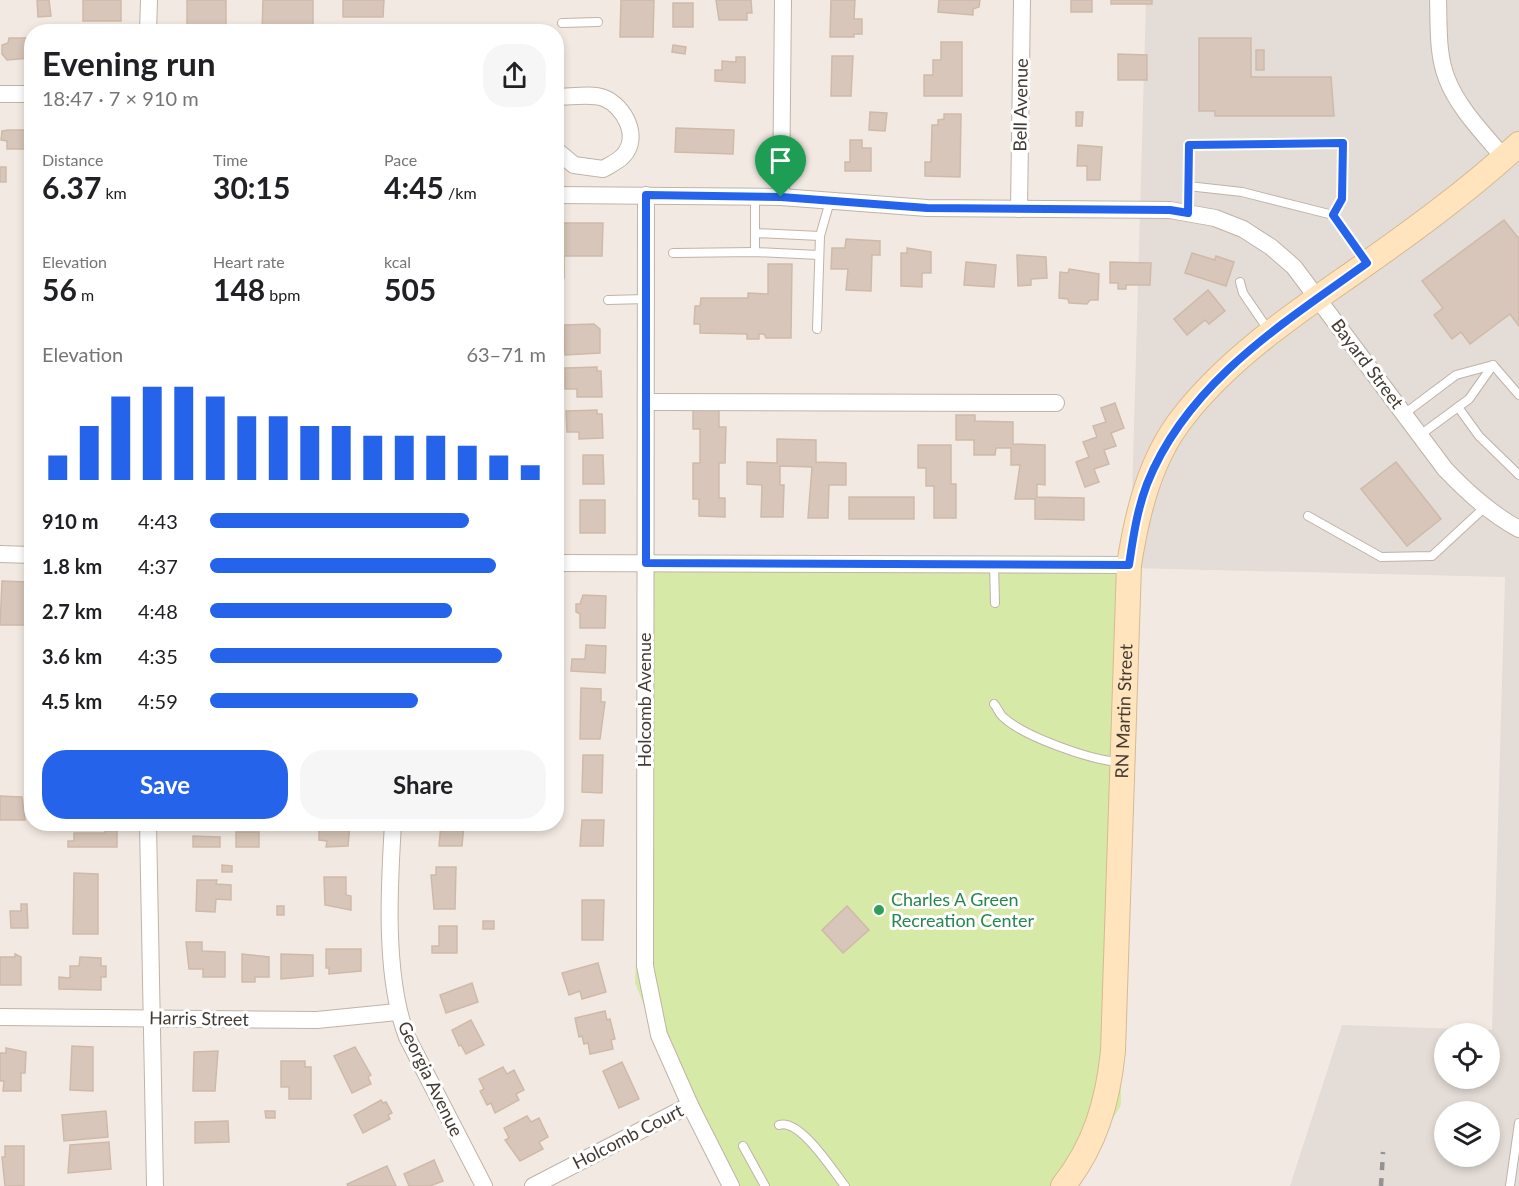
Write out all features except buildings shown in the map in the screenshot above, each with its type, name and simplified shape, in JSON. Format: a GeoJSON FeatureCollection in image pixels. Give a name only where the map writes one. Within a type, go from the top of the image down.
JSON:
{"type":"FeatureCollection","features":[{"type":"Feature","properties":{"kind":"street"},"geometry":{"type":"LineString","coordinates":[[148,24],[149,0]]}},
{"type":"Feature","properties":{"kind":"street"},"geometry":{"type":"LineString","coordinates":[[781,197],[783,0]]}},
{"type":"Feature","properties":{"kind":"street","name":"Bell Avenue"},"geometry":{"type":"LineString","coordinates":[[1019,209],[1022,0]]}},
{"type":"Feature","properties":{"kind":"street"},"geometry":{"type":"LineString","coordinates":[[1438,0],[1440,50],[1447,79],[1461,103],[1511,151]]}},
{"type":"Feature","properties":{"kind":"street"},"geometry":{"type":"LineString","coordinates":[[564,93],[597,92],[619,106],[628,121],[630,139],[625,154],[603,169],[588,169],[574,165],[564,157]]}},
{"type":"Feature","properties":{"kind":"street"},"geometry":{"type":"LineString","coordinates":[[0,94],[24,94]]}},
{"type":"Feature","properties":{"kind":"street","name":"RN Martin Street"},"geometry":{"type":"LineString","coordinates":[[1064,1186],[1077,1168],[1099,1122],[1109,1085],[1114,1044],[1129,565],[1135,525],[1144,495],[1164,448],[1183,417],[1227,368],[1511,151]]}},
{"type":"Feature","properties":{"kind":"street","name":"Bayard Street"},"geometry":{"type":"LineString","coordinates":[[564,195],[755,196],[927,208],[1170,210],[1215,218],[1243,229],[1271,247],[1294,267],[1445,469],[1485,507],[1519,529]]}},
{"type":"Feature","properties":{"kind":"street","name":"Holcomb Avenue"},"geometry":{"type":"LineString","coordinates":[[646,195],[645,966],[659,1035],[690,1105],[731,1186]]}},
{"type":"Feature","properties":{"kind":"street"},"geometry":{"type":"LineString","coordinates":[[646,402],[1056,403]]}},
{"type":"Feature","properties":{"kind":"street"},"geometry":{"type":"LineString","coordinates":[[0,554],[24,555]]}},
{"type":"Feature","properties":{"kind":"street"},"geometry":{"type":"LineString","coordinates":[[564,563],[1129,565]]}},
{"type":"Feature","properties":{"kind":"street"},"geometry":{"type":"LineString","coordinates":[[148,831],[155,1186]]}},
{"type":"Feature","properties":{"kind":"street","name":"Georgia Avenue"},"geometry":{"type":"LineString","coordinates":[[393,831],[391,975],[397,1012],[407,1037],[484,1186]]}},
{"type":"Feature","properties":{"kind":"street","name":"Harris Street"},"geometry":{"type":"LineString","coordinates":[[0,1017],[317,1020],[397,1012]]}},
{"type":"Feature","properties":{"kind":"street","name":"Holcomb Court"},"geometry":{"type":"LineString","coordinates":[[533,1186],[690,1105]]}},
{"type":"Feature","properties":{"kind":"lane"},"geometry":{"type":"LineString","coordinates":[[562,23],[598,22]]}},
{"type":"Feature","properties":{"kind":"lane"},"geometry":{"type":"LineString","coordinates":[[1188,213],[1189,145],[1343,143],[1342,199],[1333,215]]}},
{"type":"Feature","properties":{"kind":"lane"},"geometry":{"type":"LineString","coordinates":[[1188,186],[1242,192],[1333,215],[1367,263]]}},
{"type":"Feature","properties":{"kind":"lane"},"geometry":{"type":"LineString","coordinates":[[755,196],[755,252]]}},
{"type":"Feature","properties":{"kind":"lane"},"geometry":{"type":"LineString","coordinates":[[817,329],[820,236],[831,201]]}},
{"type":"Feature","properties":{"kind":"lane"},"geometry":{"type":"LineString","coordinates":[[755,233],[820,236]]}},
{"type":"Feature","properties":{"kind":"lane"},"geometry":{"type":"LineString","coordinates":[[673,253],[755,252],[819,255]]}},
{"type":"Feature","properties":{"kind":"lane"},"geometry":{"type":"LineString","coordinates":[[1240,282],[1243,293],[1271,334]]}},
{"type":"Feature","properties":{"kind":"lane"},"geometry":{"type":"LineString","coordinates":[[608,300],[646,300]]}},
{"type":"Feature","properties":{"kind":"lane"},"geometry":{"type":"LineString","coordinates":[[1404,414],[1456,375],[1493,365]]}},
{"type":"Feature","properties":{"kind":"lane"},"geometry":{"type":"LineString","coordinates":[[1493,365],[1519,395]]}},
{"type":"Feature","properties":{"kind":"lane"},"geometry":{"type":"LineString","coordinates":[[1420,435],[1469,399],[1493,365]]}},
{"type":"Feature","properties":{"kind":"lane"},"geometry":{"type":"LineString","coordinates":[[1458,407],[1479,436],[1519,476]]}},
{"type":"Feature","properties":{"kind":"lane"},"geometry":{"type":"LineString","coordinates":[[1308,516],[1381,557],[1432,556],[1485,507]]}},
{"type":"Feature","properties":{"kind":"lane"},"geometry":{"type":"LineString","coordinates":[[994,564],[995,603]]}},
{"type":"Feature","properties":{"kind":"lane"},"geometry":{"type":"LineString","coordinates":[[994,704],[1002,716],[1045,742],[1102,762],[1123,762]]}},
{"type":"Feature","properties":{"kind":"lane"},"geometry":{"type":"LineString","coordinates":[[779,1125],[785,1123],[798,1128],[845,1186]]}},
{"type":"Feature","properties":{"kind":"lane"},"geometry":{"type":"LineString","coordinates":[[1510,1186],[1519,1123]]}},
{"type":"Feature","properties":{"kind":"lane"},"geometry":{"type":"LineString","coordinates":[[743,1146],[765,1186]]}},
{"type":"Feature","properties":{"kind":"shaded area"},"geometry":{"type":"Polygon","coordinates":[[[1146,0],[1519,0],[1519,1186],[1290,1186],[1342,1025],[1434,1028],[1434,1089],[1500,1089],[1500,1023],[1492,1023],[1505,577],[1130,568],[1146,0]]]}},
{"type":"Feature","properties":{"kind":"green space","name":"Charles A Green Recreation Center"},"geometry":{"type":"Polygon","coordinates":[[[1130,568],[1120,816],[1121,1105],[1073,1186],[729,1186],[697,1138],[635,983],[654,569],[1130,568]]]}},
{"type":"Feature","properties":{"kind":"railway"},"geometry":{"type":"LineString","coordinates":[[1381,1186],[1383,1152]]}},
{"type":"Feature","properties":{"kind":"place","name":"Charles A Green Recreation Center"},"geometry":{"type":"Point","coordinates":[879,910]}},
{"type":"Feature","properties":{"kind":"route"},"geometry":{"type":"LineString","coordinates":[[1343,143],[1342,199],[1333,215],[1367,263],[1227,368],[1183,417],[1164,448],[1147,485],[1135,525],[1129,565],[646,563],[646,195],[781,197],[927,208],[1170,210],[1188,213],[1189,145],[1343,143]]}}]}
